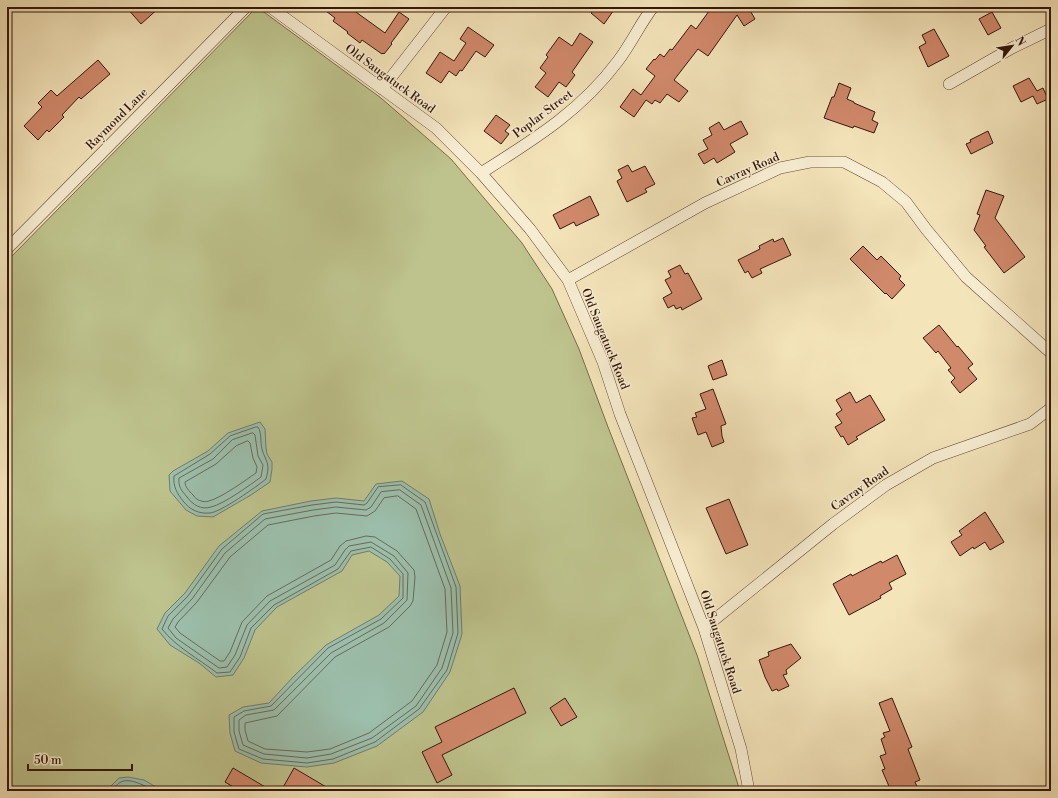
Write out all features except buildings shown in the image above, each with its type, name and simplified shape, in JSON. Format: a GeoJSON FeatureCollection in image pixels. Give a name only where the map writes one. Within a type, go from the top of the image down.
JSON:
{"type":"FeatureCollection","features":[{"type":"Feature","properties":{"kind":"street","name":"Raymond Lane"},"geometry":{"type":"LineString","coordinates":[[7,249],[246,7]]}},
{"type":"Feature","properties":{"kind":"street","name":"Old Saugatuck Road"},"geometry":{"type":"LineString","coordinates":[[270,7],[436,128],[481,173],[530,229],[568,280],[603,362],[620,414],[704,628],[741,749],[749,791]]}},
{"type":"Feature","properties":{"kind":"street"},"geometry":{"type":"LineString","coordinates":[[382,89],[446,7]]}},
{"type":"Feature","properties":{"kind":"street","name":"Poplar Street"},"geometry":{"type":"LineString","coordinates":[[481,173],[537,138],[573,110],[600,84],[619,60],[653,7]]}},
{"type":"Feature","properties":{"kind":"street"},"geometry":{"type":"LineString","coordinates":[[948,84],[1012,48],[1051,29]]}},
{"type":"Feature","properties":{"kind":"street","name":"Cavray Road"},"geometry":{"type":"LineString","coordinates":[[568,280],[705,203],[780,168],[810,162],[844,162],[882,182],[906,202],[926,229],[966,277],[1051,353]]}},
{"type":"Feature","properties":{"kind":"street","name":"Cavray Road"},"geometry":{"type":"LineString","coordinates":[[704,628],[833,524],[886,485],[933,458],[1030,424],[1051,408]]}},
{"type":"Feature","properties":{"kind":"green space"},"geometry":{"type":"Polygon","coordinates":[[[257,7],[381,98],[451,159],[522,243],[552,289],[579,349],[697,655],[740,791],[7,791],[7,261],[257,7]]]}},
{"type":"Feature","properties":{"kind":"water"},"geometry":{"type":"Polygon","coordinates":[[[260,422],[265,429],[267,454],[272,462],[270,482],[213,517],[197,516],[186,510],[170,491],[169,475],[173,471],[208,451],[228,433],[260,422]]]}},
{"type":"Feature","properties":{"kind":"water"},"geometry":{"type":"Polygon","coordinates":[[[402,481],[429,499],[440,534],[460,586],[462,634],[450,672],[423,712],[377,746],[334,763],[307,767],[261,763],[235,751],[230,733],[229,715],[243,707],[269,703],[326,645],[379,615],[399,596],[400,576],[387,562],[369,551],[352,555],[342,571],[277,607],[255,630],[244,658],[233,675],[216,677],[199,663],[170,645],[157,629],[165,613],[185,593],[219,546],[262,511],[311,501],[336,498],[364,501],[376,484],[402,481]]]}},
{"type":"Feature","properties":{"kind":"water"},"geometry":{"type":"Polygon","coordinates":[[[128,777],[144,780],[163,791],[106,791],[119,778],[128,777]]]}}]}
